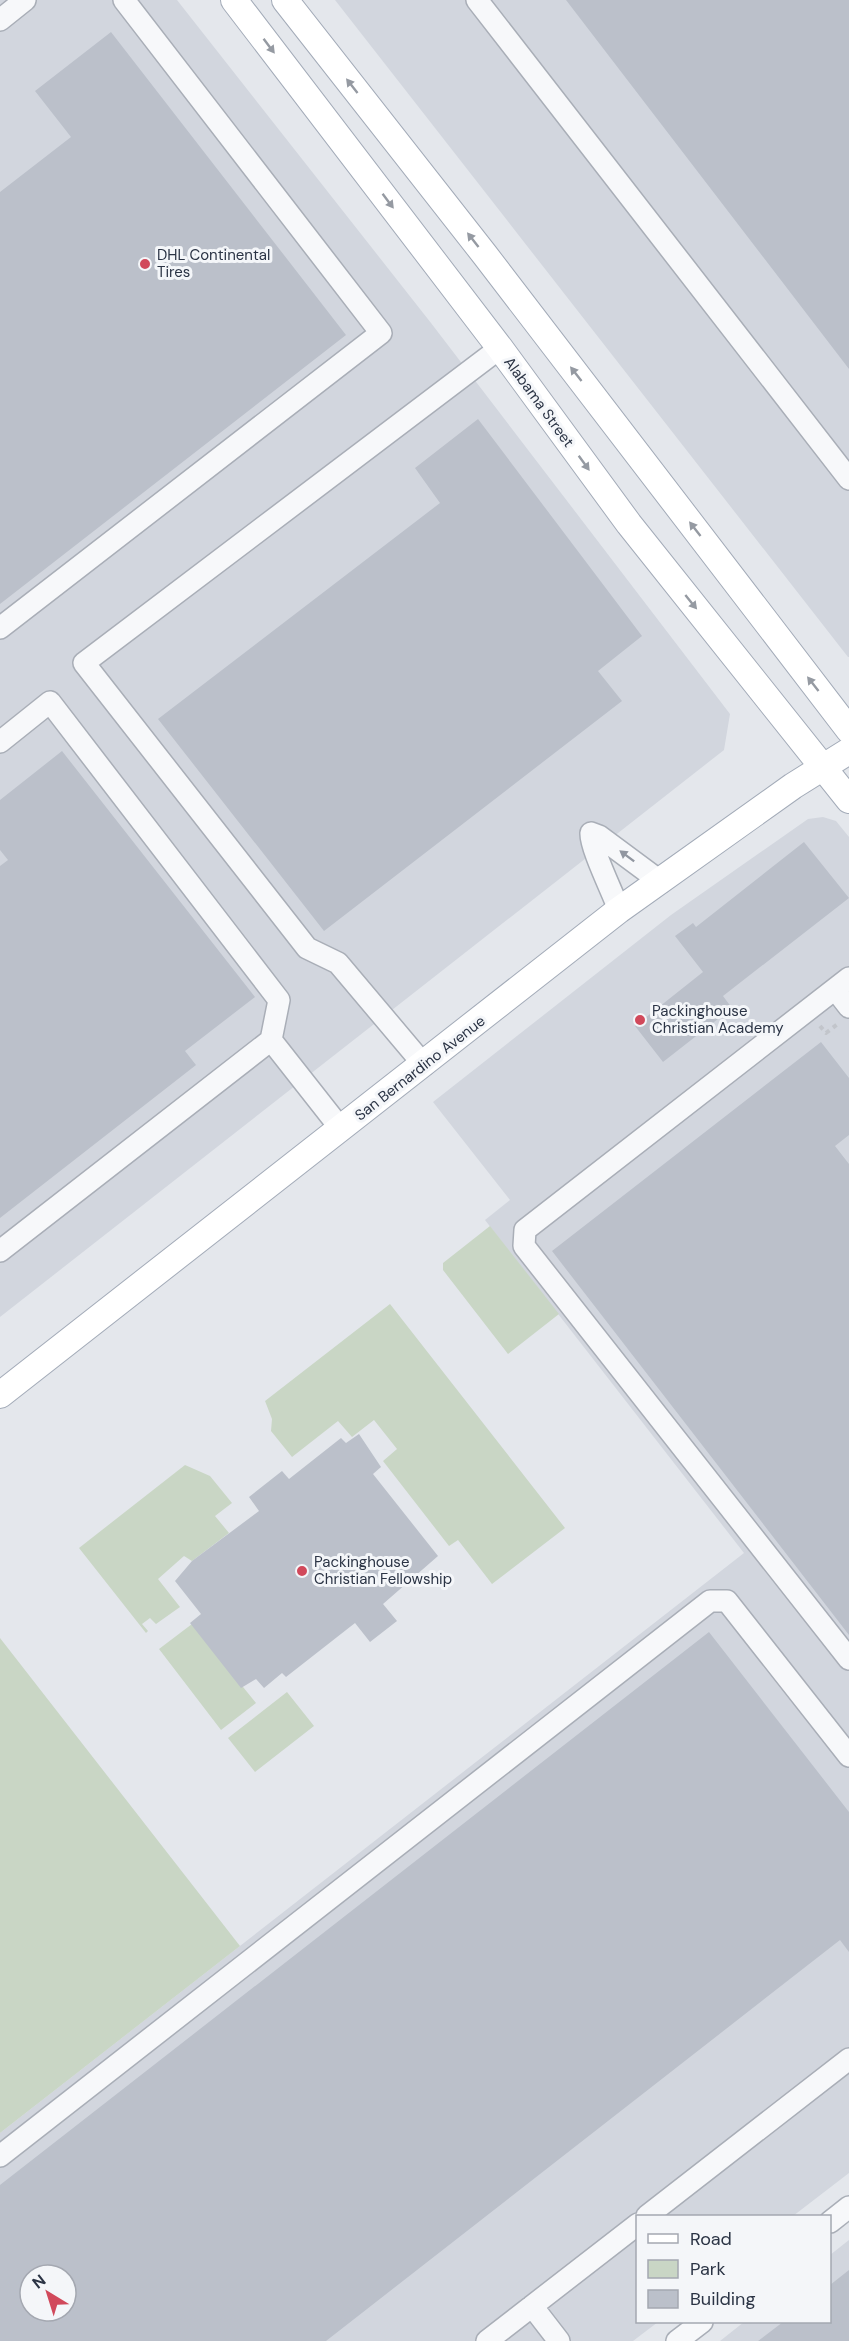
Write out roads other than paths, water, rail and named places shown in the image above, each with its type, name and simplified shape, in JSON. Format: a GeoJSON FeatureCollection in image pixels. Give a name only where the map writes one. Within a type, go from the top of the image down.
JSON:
{"type":"FeatureCollection","features":[{"type":"Feature","properties":{"kind":"main road","name":"Alabama Street"},"geometry":{"type":"LineString","coordinates":[[234,0],[500,348],[628,524],[849,800]]}},
{"type":"Feature","properties":{"kind":"main road"},"geometry":{"type":"LineString","coordinates":[[295,4],[849,730]]}},
{"type":"Feature","properties":{"kind":"main road","name":"San Bernardino Avenue"},"geometry":{"type":"LineString","coordinates":[[0,1395],[619,910],[822,767],[849,751]]}},
{"type":"Feature","properties":{"kind":"street"},"geometry":{"type":"LineString","coordinates":[[0,20],[25,0]]}},
{"type":"Feature","properties":{"kind":"street"},"geometry":{"type":"LineString","coordinates":[[0,628],[381,333],[124,0]]}},
{"type":"Feature","properties":{"kind":"street"},"geometry":{"type":"LineString","coordinates":[[477,0],[849,479]]}},
{"type":"Feature","properties":{"kind":"street"},"geometry":{"type":"LineString","coordinates":[[424,1065],[338,963],[307,948],[84,663],[500,348]]}},
{"type":"Feature","properties":{"kind":"street"},"geometry":{"type":"LineString","coordinates":[[0,742],[50,702],[279,1000],[271,1040],[0,1251]]}},
{"type":"Feature","properties":{"kind":"street"},"geometry":{"type":"LineString","coordinates":[[619,910],[602,865],[590,843],[591,833],[599,836],[661,882]]}},
{"type":"Feature","properties":{"kind":"street"},"geometry":{"type":"LineString","coordinates":[[846,1013],[842,984],[525,1230],[524,1246],[849,1659]]}},
{"type":"Feature","properties":{"kind":"street"},"geometry":{"type":"LineString","coordinates":[[271,1040],[341,1130]]}},
{"type":"Feature","properties":{"kind":"street"},"geometry":{"type":"LineString","coordinates":[[0,2156],[710,1601],[727,1601],[849,1756]]}},
{"type":"Feature","properties":{"kind":"street"},"geometry":{"type":"LineString","coordinates":[[650,2215],[849,2059]]}},
{"type":"Feature","properties":{"kind":"street"},"geometry":{"type":"LineString","coordinates":[[831,2221],[849,2207]]}},
{"type":"Feature","properties":{"kind":"street"},"geometry":{"type":"LineString","coordinates":[[487,2341],[636,2226]]}},
{"type":"Feature","properties":{"kind":"street"},"geometry":{"type":"LineString","coordinates":[[532,2306],[560,2341]]}},
{"type":"Feature","properties":{"kind":"street"},"geometry":{"type":"LineString","coordinates":[[677,2341],[701,2323]]}},
{"type":"Feature","properties":{"kind":"place","name":"DHL Continental Tires"},"geometry":{"type":"Point","coordinates":[145,264]}},
{"type":"Feature","properties":{"kind":"place","name":"Packinghouse Christian Academy"},"geometry":{"type":"Point","coordinates":[640,1020]}},
{"type":"Feature","properties":{"kind":"place","name":"Packinghouse Christian Fellowship"},"geometry":{"type":"Point","coordinates":[302,1571]}}]}
